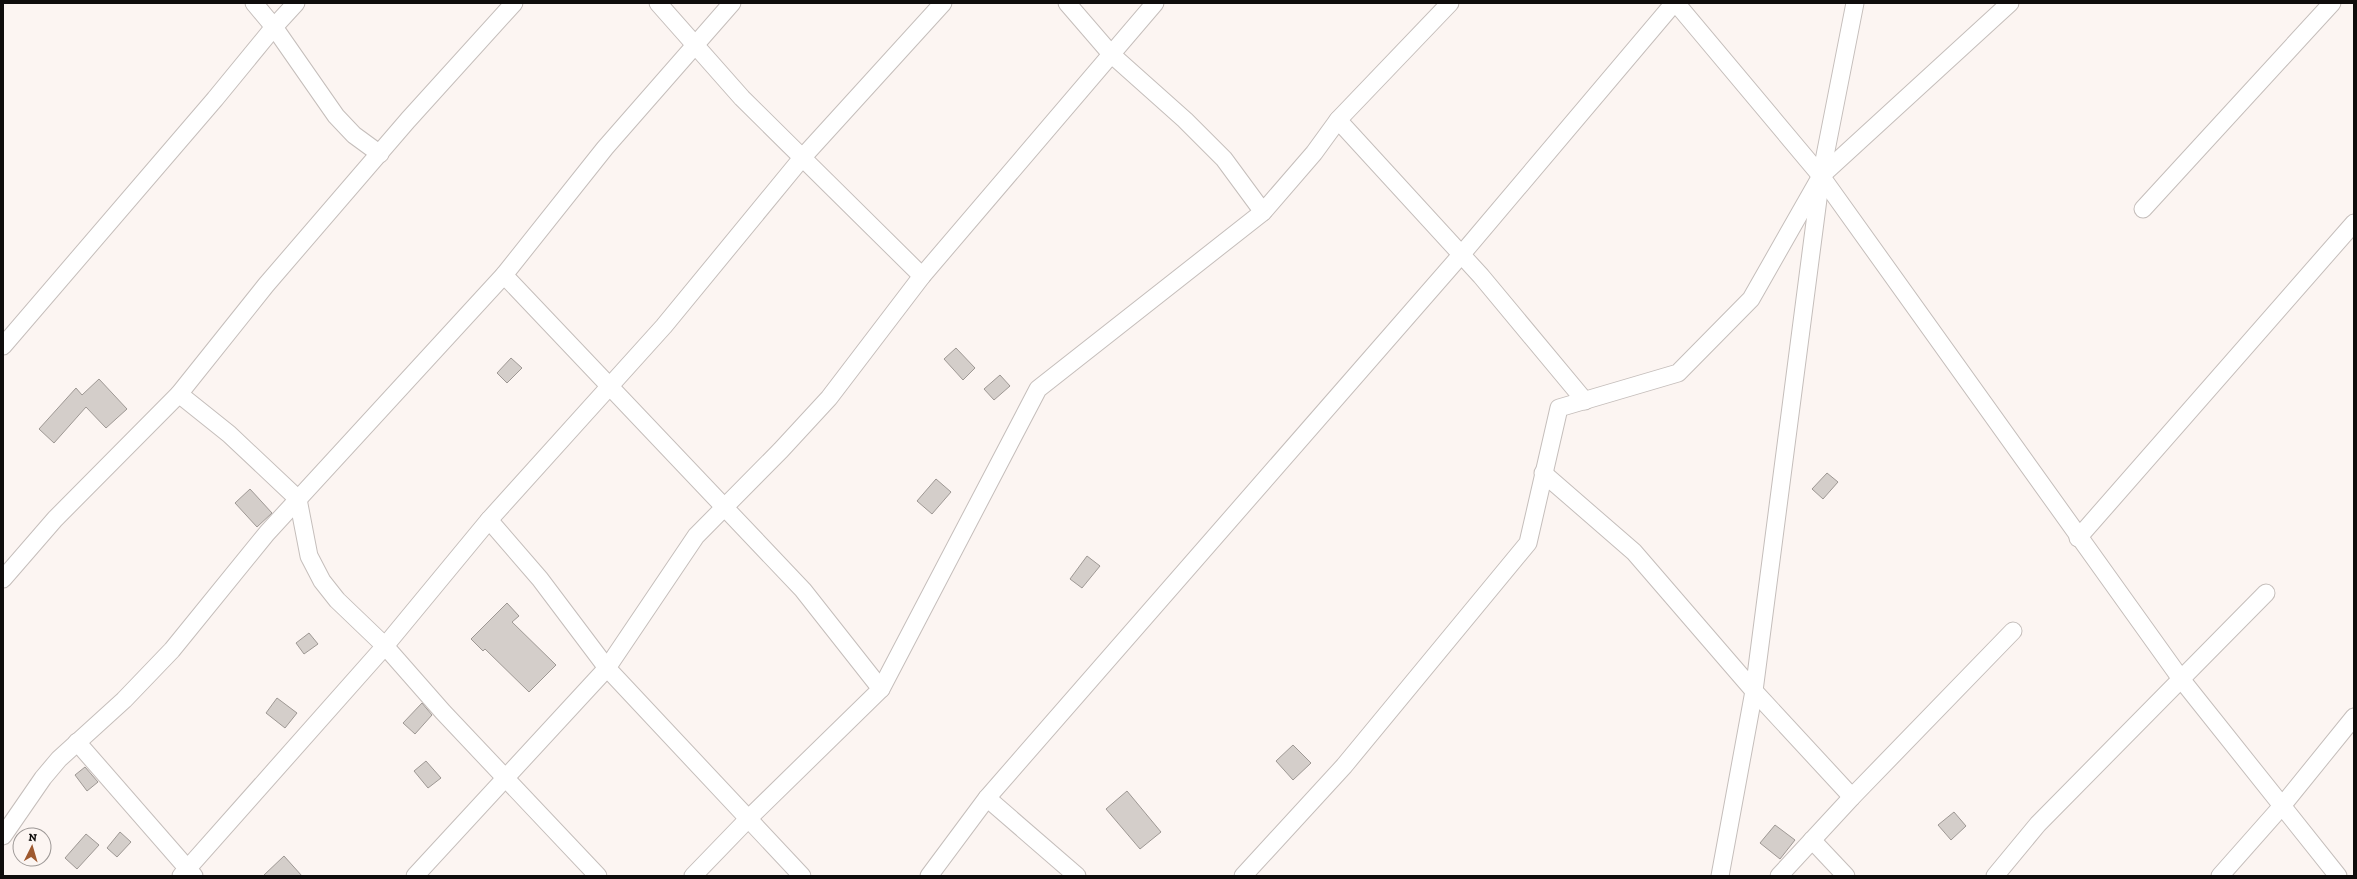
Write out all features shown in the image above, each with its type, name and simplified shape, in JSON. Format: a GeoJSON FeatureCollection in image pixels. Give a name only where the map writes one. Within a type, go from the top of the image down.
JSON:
{"type":"FeatureCollection","features":[{"type":"Feature","properties":{"kind":"street"},"geometry":{"type":"LineString","coordinates":[[254,3],[274,27],[336,116],[354,135],[380,154]]}},
{"type":"Feature","properties":{"kind":"street"},"geometry":{"type":"LineString","coordinates":[[3,346],[296,3]]}},
{"type":"Feature","properties":{"kind":"street"},"geometry":{"type":"LineString","coordinates":[[3,579],[56,519],[179,394],[266,285],[514,3]]}},
{"type":"Feature","properties":{"kind":"street"},"geometry":{"type":"LineString","coordinates":[[658,3],[742,98],[922,276]]}},
{"type":"Feature","properties":{"kind":"street"},"geometry":{"type":"LineString","coordinates":[[3,836],[43,778],[77,742],[124,700],[172,650],[267,533],[504,275],[605,148],[732,3]]}},
{"type":"Feature","properties":{"kind":"street"},"geometry":{"type":"LineString","coordinates":[[77,742],[188,874],[385,646],[489,520],[669,320],[802,158],[943,3]]}},
{"type":"Feature","properties":{"kind":"street"},"geometry":{"type":"LineString","coordinates":[[1067,3],[1111,54],[1185,120],[1224,159],[1263,212]]}},
{"type":"Feature","properties":{"kind":"street"},"geometry":{"type":"LineString","coordinates":[[415,876],[607,668],[696,536],[829,398],[922,276],[1155,3]]}},
{"type":"Feature","properties":{"kind":"street"},"geometry":{"type":"LineString","coordinates":[[693,876],[748,818],[881,689],[1038,389],[1263,212],[1314,153],[1338,120],[1450,3]]}},
{"type":"Feature","properties":{"kind":"street"},"geometry":{"type":"LineString","coordinates":[[929,876],[987,798],[1461,255],[1675,3],[1821,176],[2078,538],[2181,679],[2338,876]]}},
{"type":"Feature","properties":{"kind":"street"},"geometry":{"type":"LineString","coordinates":[[1720,876],[1754,692],[1821,176],[1855,3]]}},
{"type":"Feature","properties":{"kind":"street"},"geometry":{"type":"LineString","coordinates":[[1243,876],[1344,766],[1528,543],[1559,408],[1678,373],[1751,299],[1821,176],[2010,3]]}},
{"type":"Feature","properties":{"kind":"street"},"geometry":{"type":"LineString","coordinates":[[2143,209],[2332,3]]}},
{"type":"Feature","properties":{"kind":"street"},"geometry":{"type":"LineString","coordinates":[[1338,120],[1461,255],[1585,401]]}},
{"type":"Feature","properties":{"kind":"street"},"geometry":{"type":"LineString","coordinates":[[2078,538],[2354,223]]}},
{"type":"Feature","properties":{"kind":"street"},"geometry":{"type":"LineString","coordinates":[[504,275],[803,590],[881,689]]}},
{"type":"Feature","properties":{"kind":"street"},"geometry":{"type":"LineString","coordinates":[[179,394],[229,434],[298,499],[309,556],[322,581],[337,600],[385,646],[504,778],[598,876]]}},
{"type":"Feature","properties":{"kind":"street"},"geometry":{"type":"LineString","coordinates":[[1543,473],[1634,552],[1754,692],[1852,797]]}},
{"type":"Feature","properties":{"kind":"street"},"geometry":{"type":"LineString","coordinates":[[489,520],[540,579],[607,668],[802,876]]}},
{"type":"Feature","properties":{"kind":"street"},"geometry":{"type":"LineString","coordinates":[[1994,876],[2038,824],[2266,593]]}},
{"type":"Feature","properties":{"kind":"street"},"geometry":{"type":"LineString","coordinates":[[1779,876],[1852,797],[2013,631]]}},
{"type":"Feature","properties":{"kind":"street"},"geometry":{"type":"LineString","coordinates":[[2220,876],[2282,806],[2354,717]]}},
{"type":"Feature","properties":{"kind":"street"},"geometry":{"type":"LineString","coordinates":[[987,798],[1077,876]]}},
{"type":"Feature","properties":{"kind":"street"},"geometry":{"type":"LineString","coordinates":[[1812,840],[1846,876]]}},
{"type":"Feature","properties":{"kind":"building"},"geometry":{"type":"Polygon","coordinates":[[[956,348],[975,368],[963,380],[944,359],[956,348]]]}},
{"type":"Feature","properties":{"kind":"building"},"geometry":{"type":"Polygon","coordinates":[[[511,358],[522,368],[507,383],[497,373],[511,358]]]}},
{"type":"Feature","properties":{"kind":"building"},"geometry":{"type":"Polygon","coordinates":[[[1000,375],[1010,386],[994,400],[984,389],[1000,375]]]}},
{"type":"Feature","properties":{"kind":"building"},"geometry":{"type":"Polygon","coordinates":[[[99,379],[127,409],[106,428],[86,407],[54,443],[39,429],[76,388],[82,395],[99,379]]]}},
{"type":"Feature","properties":{"kind":"building"},"geometry":{"type":"Polygon","coordinates":[[[1827,473],[1838,482],[1823,499],[1812,489],[1827,473]]]}},
{"type":"Feature","properties":{"kind":"building"},"geometry":{"type":"Polygon","coordinates":[[[936,479],[951,492],[932,514],[917,501],[936,479]]]}},
{"type":"Feature","properties":{"kind":"building"},"geometry":{"type":"Polygon","coordinates":[[[250,489],[272,513],[257,527],[235,503],[250,489]]]}},
{"type":"Feature","properties":{"kind":"building"},"geometry":{"type":"Polygon","coordinates":[[[1087,556],[1100,566],[1082,588],[1070,579],[1087,556]]]}},
{"type":"Feature","properties":{"kind":"building"},"geometry":{"type":"Polygon","coordinates":[[[507,603],[519,616],[512,622],[556,665],[529,692],[485,649],[483,651],[471,639],[507,603]]]}},
{"type":"Feature","properties":{"kind":"building"},"geometry":{"type":"Polygon","coordinates":[[[309,633],[318,644],[304,654],[296,643],[309,633]]]}},
{"type":"Feature","properties":{"kind":"building"},"geometry":{"type":"Polygon","coordinates":[[[277,698],[297,713],[285,728],[266,713],[277,698]]]}},
{"type":"Feature","properties":{"kind":"building"},"geometry":{"type":"Polygon","coordinates":[[[422,703],[432,715],[415,734],[403,723],[422,703]]]}},
{"type":"Feature","properties":{"kind":"building"},"geometry":{"type":"Polygon","coordinates":[[[1293,745],[1311,763],[1293,780],[1276,761],[1293,745]]]}},
{"type":"Feature","properties":{"kind":"building"},"geometry":{"type":"Polygon","coordinates":[[[426,761],[441,778],[428,788],[414,771],[426,761]]]}},
{"type":"Feature","properties":{"kind":"building"},"geometry":{"type":"Polygon","coordinates":[[[85,767],[98,782],[87,791],[75,775],[85,767]]]}},
{"type":"Feature","properties":{"kind":"building"},"geometry":{"type":"Polygon","coordinates":[[[1127,791],[1161,832],[1140,849],[1106,809],[1127,791]]]}},
{"type":"Feature","properties":{"kind":"building"},"geometry":{"type":"Polygon","coordinates":[[[1954,812],[1966,826],[1951,840],[1938,825],[1954,812]]]}},
{"type":"Feature","properties":{"kind":"building"},"geometry":{"type":"Polygon","coordinates":[[[1775,825],[1795,840],[1780,859],[1760,843],[1775,825]]]}},
{"type":"Feature","properties":{"kind":"building"},"geometry":{"type":"Polygon","coordinates":[[[120,832],[131,842],[117,857],[107,848],[120,832]]]}},
{"type":"Feature","properties":{"kind":"building"},"geometry":{"type":"Polygon","coordinates":[[[86,834],[99,845],[77,869],[65,858],[86,834]]]}},
{"type":"Feature","properties":{"kind":"building"},"geometry":{"type":"Polygon","coordinates":[[[284,856],[302,876],[263,876],[284,856]]]}}]}
